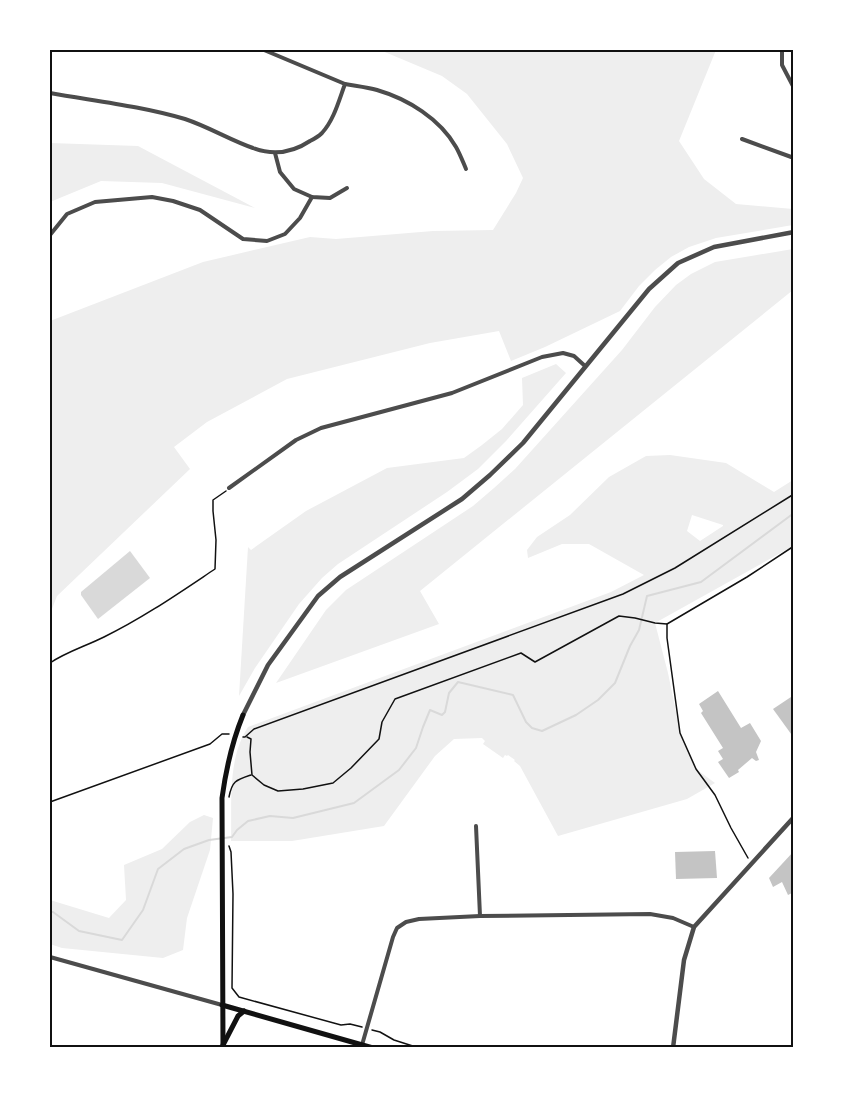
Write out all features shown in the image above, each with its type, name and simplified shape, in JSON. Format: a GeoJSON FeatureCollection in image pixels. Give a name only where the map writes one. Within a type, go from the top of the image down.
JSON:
{"type":"FeatureCollection","features":[{"type":"Feature","properties":{"kind":"main road"},"geometry":{"type":"LineString","coordinates":[[223,1046],[225,845],[222,835],[222,798],[235,735],[243,716]]}},
{"type":"Feature","properties":{"kind":"main road"},"geometry":{"type":"LineString","coordinates":[[222,1005],[373,1047]]}},
{"type":"Feature","properties":{"kind":"main road"},"geometry":{"type":"LineString","coordinates":[[223,1046],[238,1016],[244,1011]]}},
{"type":"Feature","properties":{"kind":"street"},"geometry":{"type":"LineString","coordinates":[[264,50],[345,84],[378,91],[406,101],[445,131],[457,148],[466,169]]}},
{"type":"Feature","properties":{"kind":"street"},"geometry":{"type":"LineString","coordinates":[[783,50],[783,65],[794,88]]}},
{"type":"Feature","properties":{"kind":"street"},"geometry":{"type":"LineString","coordinates":[[50,93],[185,119],[255,149],[275,153],[289,152],[321,134],[334,114],[345,84]]}},
{"type":"Feature","properties":{"kind":"street"},"geometry":{"type":"LineString","coordinates":[[742,139],[794,158]]}},
{"type":"Feature","properties":{"kind":"street"},"geometry":{"type":"LineString","coordinates":[[275,153],[280,172],[294,189],[312,196],[330,198],[347,188]]}},
{"type":"Feature","properties":{"kind":"street"},"geometry":{"type":"LineString","coordinates":[[50,235],[67,214],[95,202],[152,197],[200,210],[243,239],[267,241],[285,234],[300,218],[312,196]]}},
{"type":"Feature","properties":{"kind":"street"},"geometry":{"type":"LineString","coordinates":[[243,716],[268,665],[318,596],[340,577],[462,499],[476,487],[523,443],[649,289],[678,263],[714,247],[794,232]]}},
{"type":"Feature","properties":{"kind":"street"},"geometry":{"type":"LineString","coordinates":[[229,488],[296,440],[321,428],[452,393],[542,357],[562,352],[574,356],[585,366]]}},
{"type":"Feature","properties":{"kind":"street"},"geometry":{"type":"LineString","coordinates":[[674,1047],[684,960],[693,927],[794,818]]}},
{"type":"Feature","properties":{"kind":"street"},"geometry":{"type":"LineString","coordinates":[[476,826],[480,916]]}},
{"type":"Feature","properties":{"kind":"street"},"geometry":{"type":"LineString","coordinates":[[363,1045],[393,937],[397,928],[406,922],[419,919],[480,916],[650,914],[673,918],[693,927]]}},
{"type":"Feature","properties":{"kind":"street"},"geometry":{"type":"LineString","coordinates":[[50,957],[222,1005]]}},
{"type":"Feature","properties":{"kind":"path"},"geometry":{"type":"LineString","coordinates":[[50,663],[134,621],[215,569],[216,540],[213,500],[229,488]]}},
{"type":"Feature","properties":{"kind":"path"},"geometry":{"type":"LineString","coordinates":[[245,737],[254,729],[623,594],[675,568],[794,494]]}},
{"type":"Feature","properties":{"kind":"path"},"geometry":{"type":"LineString","coordinates":[[240,736],[251,739],[252,775],[264,785],[278,791],[333,783],[379,739],[382,722],[395,699],[521,653],[535,662],[619,616],[667,624],[747,577],[794,546]]}},
{"type":"Feature","properties":{"kind":"path"},"geometry":{"type":"LineString","coordinates":[[667,624],[680,733],[696,769],[715,795],[752,864]]}},
{"type":"Feature","properties":{"kind":"path"},"geometry":{"type":"LineString","coordinates":[[50,801],[210,744],[222,734],[228,733]]}},
{"type":"Feature","properties":{"kind":"path"},"geometry":{"type":"LineString","coordinates":[[228,801],[232,785],[239,779],[252,775]]}},
{"type":"Feature","properties":{"kind":"path"},"geometry":{"type":"LineString","coordinates":[[225,845],[231,852],[232,988],[239,996],[342,1025],[350,1024],[380,1032],[394,1040],[419,1047]]}},
{"type":"Feature","properties":{"kind":"shaded area"},"geometry":{"type":"Polygon","coordinates":[[[380,50],[716,50],[679,141],[704,179],[736,204],[793,209],[793,225],[716,238],[689,247],[671,257],[655,270],[620,311],[511,361],[499,331],[430,343],[287,379],[207,422],[174,447],[190,469],[57,596],[50,614],[50,321],[203,262],[310,237],[336,239],[433,231],[493,230],[516,193],[523,178],[507,144],[467,94],[442,76],[380,50]]]}},
{"type":"Feature","properties":{"kind":"shaded area"},"geometry":{"type":"Polygon","coordinates":[[[50,143],[138,146],[255,208],[162,183],[101,181],[50,202],[50,143]]]}},
{"type":"Feature","properties":{"kind":"shaded area"},"geometry":{"type":"Polygon","coordinates":[[[793,249],[793,290],[420,591],[439,624],[276,683],[326,610],[346,590],[473,506],[515,469],[622,350],[655,307],[676,285],[691,274],[715,262],[793,249]]]}},
{"type":"Feature","properties":{"kind":"shaded area"},"geometry":{"type":"Polygon","coordinates":[[[556,364],[566,373],[478,469],[338,564],[322,578],[299,604],[255,668],[239,696],[248,547],[251,550],[306,511],[387,468],[464,458],[502,429],[523,405],[522,378],[556,364]]]}},
{"type":"Feature","properties":{"kind":"shaded area"},"geometry":{"type":"Polygon","coordinates":[[[670,455],[726,463],[774,492],[793,480],[793,546],[655,623],[681,736],[696,769],[715,783],[687,799],[558,836],[515,760],[508,755],[503,758],[483,744],[485,741],[482,738],[454,739],[435,756],[384,826],[292,841],[231,841],[234,767],[241,740],[248,727],[611,592],[644,575],[589,544],[562,544],[528,558],[527,550],[537,537],[570,515],[609,477],[646,456],[670,455]],[[692,515],[687,531],[700,541],[723,525],[692,515]]]}},
{"type":"Feature","properties":{"kind":"shaded area"},"geometry":{"type":"Polygon","coordinates":[[[130,551],[150,578],[98,619],[81,592],[130,551]]]}},
{"type":"Feature","properties":{"kind":"shaded area"},"geometry":{"type":"Polygon","coordinates":[[[204,815],[213,818],[210,850],[187,918],[183,950],[163,958],[62,948],[50,944],[50,900],[109,918],[126,900],[124,865],[162,849],[190,822],[204,815]]]}},
{"type":"Feature","properties":{"kind":"building"},"geometry":{"type":"Polygon","coordinates":[[[718,691],[741,728],[750,723],[761,741],[756,752],[759,760],[752,758],[738,770],[739,772],[729,778],[718,762],[723,759],[718,751],[723,748],[701,713],[703,711],[699,704],[718,691]]]}},
{"type":"Feature","properties":{"kind":"building"},"geometry":{"type":"Polygon","coordinates":[[[794,695],[794,738],[773,709],[794,695]]]}},
{"type":"Feature","properties":{"kind":"building"},"geometry":{"type":"Polygon","coordinates":[[[715,851],[717,878],[676,879],[675,852],[715,851]]]}},
{"type":"Feature","properties":{"kind":"building"},"geometry":{"type":"Polygon","coordinates":[[[794,851],[794,892],[788,895],[782,882],[773,887],[769,878],[794,851]]]}},
{"type":"Feature","properties":{"kind":"waterway"},"geometry":{"type":"LineString","coordinates":[[50,912],[79,931],[122,940],[143,910],[158,869],[184,849],[209,840],[232,837],[248,821],[270,816],[293,818],[354,803],[399,770],[416,748],[430,710],[442,715],[445,712],[449,693],[458,682],[513,695],[526,722],[532,728],[542,731],[576,715],[598,700],[615,683],[639,630],[647,596],[701,582],[794,513]]}}]}
